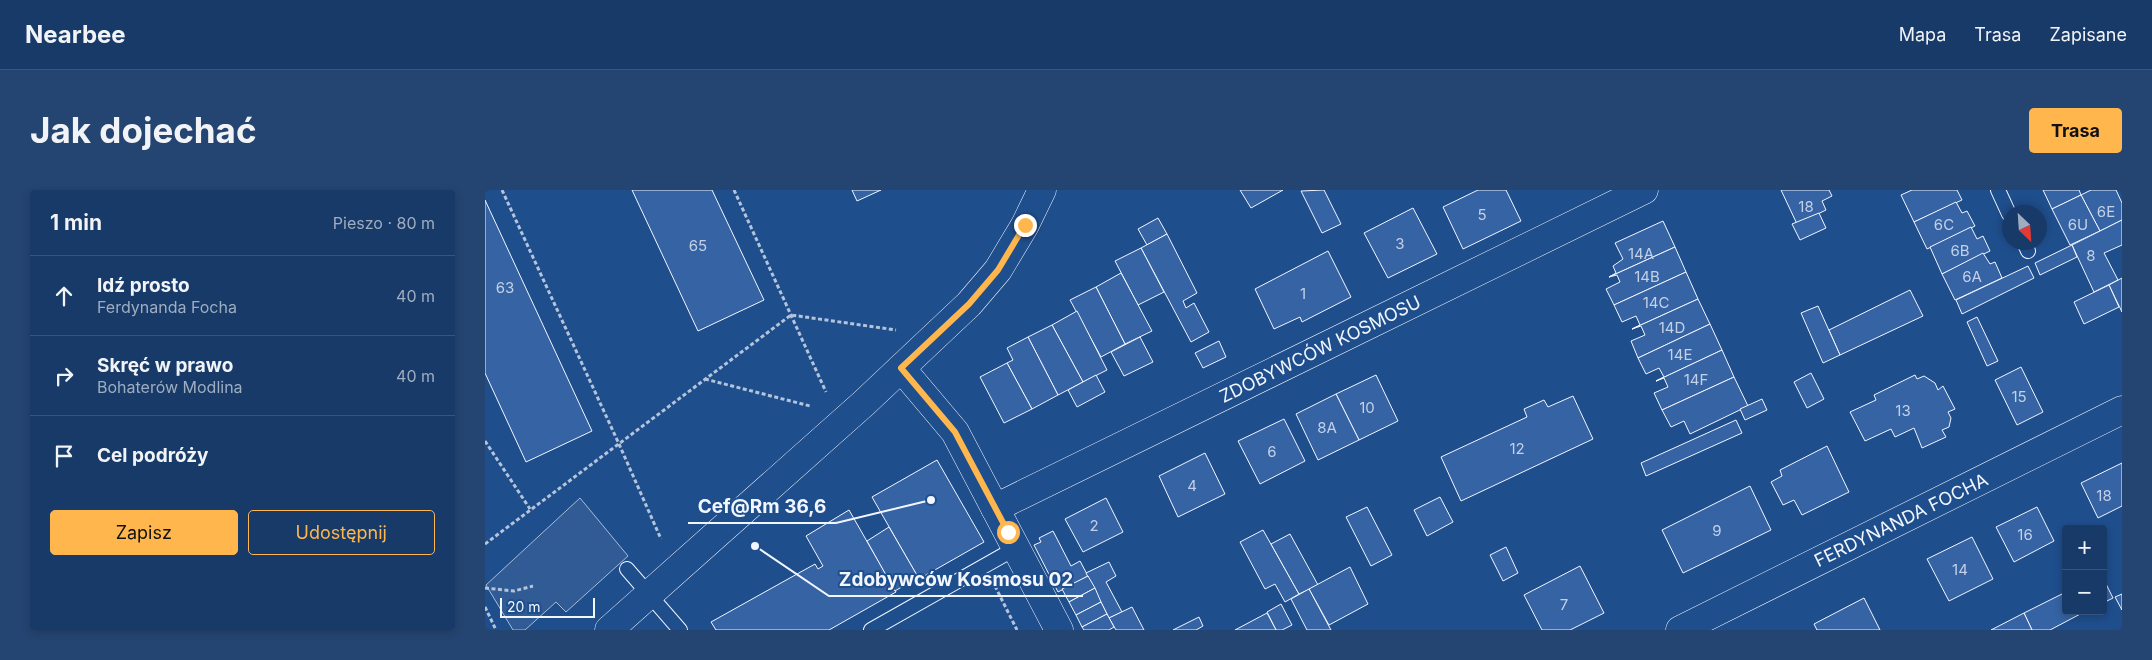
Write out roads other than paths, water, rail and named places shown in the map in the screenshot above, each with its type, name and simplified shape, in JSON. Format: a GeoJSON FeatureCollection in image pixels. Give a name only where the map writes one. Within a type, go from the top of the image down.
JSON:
{"type":"FeatureCollection","features":[{"type":"Feature","properties":{"kind":"street"},"geometry":{"type":"LineString","coordinates":[[609,630],[864,403],[969,304],[998,270],[1025,225],[1042,190]]}},
{"type":"Feature","properties":{"kind":"street","name":"ZDOBYWCÓW KOSMOSU"},"geometry":{"type":"LineString","coordinates":[[995,508],[1644,190]]}},
{"type":"Feature","properties":{"kind":"street"},"geometry":{"type":"LineString","coordinates":[[901,368],[955,432],[1059,630]]}},
{"type":"Feature","properties":{"kind":"street","name":"FERDYNANDA FOCHA"},"geometry":{"type":"LineString","coordinates":[[1680,630],[2122,410]]}},
{"type":"Feature","properties":{"kind":"lane"},"geometry":{"type":"LineString","coordinates":[[1998,190],[2005,205]]}},
{"type":"Feature","properties":{"kind":"lane"},"geometry":{"type":"LineString","coordinates":[[871,630],[1016,548]]}},
{"type":"Feature","properties":{"kind":"lane"},"geometry":{"type":"LineString","coordinates":[[627,568],[680,630]]}},
{"type":"Feature","properties":{"kind":"place","name":"Cef@Rm 36,6"},"geometry":{"type":"Point","coordinates":[931,500]}},
{"type":"Feature","properties":{"kind":"place","name":"Zdobywców Kosmosu 02"},"geometry":{"type":"Point","coordinates":[755,546]}}]}
